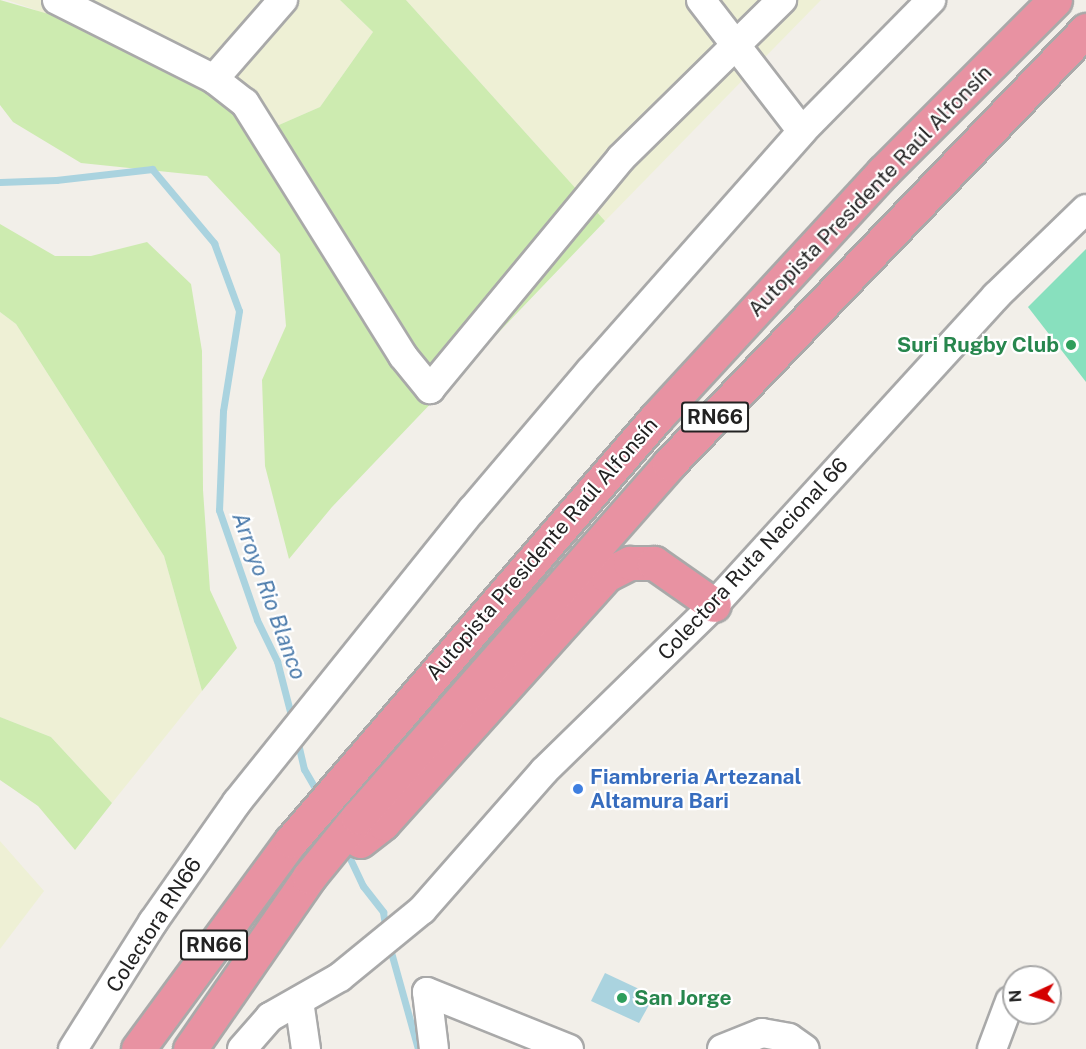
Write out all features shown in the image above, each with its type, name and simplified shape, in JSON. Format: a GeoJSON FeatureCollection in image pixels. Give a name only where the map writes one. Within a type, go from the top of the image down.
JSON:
{"type":"FeatureCollection","features":[{"type":"Feature","properties":{"kind":"highway","name":"Autopista Presidente Raúl Alfonsín"},"geometry":{"type":"LineString","coordinates":[[138,1049],[291,842],[334,789],[656,418],[884,172],[1055,0]]}},
{"type":"Feature","properties":{"kind":"highway","name":"Autopista Presidente Raúl Alfonsín"},"geometry":{"type":"LineString","coordinates":[[190,1049],[316,872],[366,824],[669,464],[1086,30]]}},
{"type":"Feature","properties":{"kind":"highway"},"geometry":{"type":"LineString","coordinates":[[366,824],[606,575],[630,563],[654,563],[714,605]]}},
{"type":"Feature","properties":{"kind":"street"},"geometry":{"type":"LineString","coordinates":[[57,0],[214,79],[245,103],[403,356],[430,389],[621,158],[734,44],[782,0]]}},
{"type":"Feature","properties":{"kind":"street"},"geometry":{"type":"LineString","coordinates":[[214,79],[283,0]]}},
{"type":"Feature","properties":{"kind":"street"},"geometry":{"type":"LineString","coordinates":[[701,0],[802,131],[931,0]]}},
{"type":"Feature","properties":{"kind":"street","name":"Colectora RN66"},"geometry":{"type":"LineString","coordinates":[[73,1049],[153,922],[237,802],[590,370],[802,131]]}},
{"type":"Feature","properties":{"kind":"street","name":"Colectora Ruta Nacional 66"},"geometry":{"type":"LineString","coordinates":[[242,1049],[270,1017],[340,977],[422,910],[544,771],[714,605],[996,296],[1086,209]]}},
{"type":"Feature","properties":{"kind":"street"},"geometry":{"type":"LineString","coordinates":[[434,1049],[427,992],[569,1049]]}},
{"type":"Feature","properties":{"kind":"street"},"geometry":{"type":"LineString","coordinates":[[299,1000],[304,1041]]}},
{"type":"Feature","properties":{"kind":"street"},"geometry":{"type":"LineString","coordinates":[[992,1049],[1002,1022]]}},
{"type":"Feature","properties":{"kind":"street"},"geometry":{"type":"LineString","coordinates":[[722,1049],[762,1033],[789,1038],[805,1049]]}},
{"type":"Feature","properties":{"kind":"green space"},"geometry":{"type":"Polygon","coordinates":[[[0,0],[121,35],[272,128],[320,107],[373,32],[340,0],[406,0],[605,221],[332,507],[289,559],[265,466],[262,380],[286,326],[280,254],[207,176],[81,163],[13,122],[0,105],[0,0]]]}},
{"type":"Feature","properties":{"kind":"green space"},"geometry":{"type":"Polygon","coordinates":[[[7,0],[340,0],[373,32],[320,107],[272,128],[33,9],[7,0]]]}},
{"type":"Feature","properties":{"kind":"green space"},"geometry":{"type":"Polygon","coordinates":[[[406,0],[821,0],[605,221],[406,0]]]}},
{"type":"Feature","properties":{"kind":"green space"},"geometry":{"type":"Polygon","coordinates":[[[0,224],[55,256],[91,256],[147,242],[191,284],[202,351],[203,490],[210,590],[237,648],[202,691],[164,556],[16,324],[0,312],[0,224]]]}},
{"type":"Feature","properties":{"kind":"green space","name":"Suri Rugby Club"},"geometry":{"type":"Polygon","coordinates":[[[1086,249],[1086,382],[1028,307],[1086,249]]]}},
{"type":"Feature","properties":{"kind":"green space"},"geometry":{"type":"Polygon","coordinates":[[[0,312],[16,324],[164,556],[202,691],[112,803],[51,737],[0,717],[0,312]]]}},
{"type":"Feature","properties":{"kind":"green space"},"geometry":{"type":"Polygon","coordinates":[[[0,717],[51,737],[112,803],[75,850],[38,806],[0,780],[0,717]]]}},
{"type":"Feature","properties":{"kind":"green space"},"geometry":{"type":"Polygon","coordinates":[[[0,841],[44,891],[0,949],[0,841]]]}},
{"type":"Feature","properties":{"kind":"water","name":"San Jorge"},"geometry":{"type":"Polygon","coordinates":[[[605,973],[654,996],[639,1023],[591,1001],[605,973]]]}},
{"type":"Feature","properties":{"kind":"waterway","name":"Arroyo Rio Blanco"},"geometry":{"type":"LineString","coordinates":[[0,182],[56,180],[152,169],[214,243],[239,311],[223,411],[219,510],[257,620],[277,661],[292,719]]}},
{"type":"Feature","properties":{"kind":"waterway","name":"Arroyo Rio Blanco"},"geometry":{"type":"LineString","coordinates":[[297,739],[304,769],[319,795]]}},
{"type":"Feature","properties":{"kind":"waterway"},"geometry":{"type":"LineString","coordinates":[[345,848],[363,886],[383,912],[386,931]]}},
{"type":"Feature","properties":{"kind":"waterway"},"geometry":{"type":"LineString","coordinates":[[389,945],[418,1049]]}},
{"type":"Feature","properties":{"kind":"place","name":"Suri Rugby Club"},"geometry":{"type":"Point","coordinates":[1071,345]}},
{"type":"Feature","properties":{"kind":"place","name":"Fiambreria Artezanal Altamura Bari"},"geometry":{"type":"Point","coordinates":[578,789]}},
{"type":"Feature","properties":{"kind":"place","name":"San Jorge"},"geometry":{"type":"Point","coordinates":[622,998]}}]}
